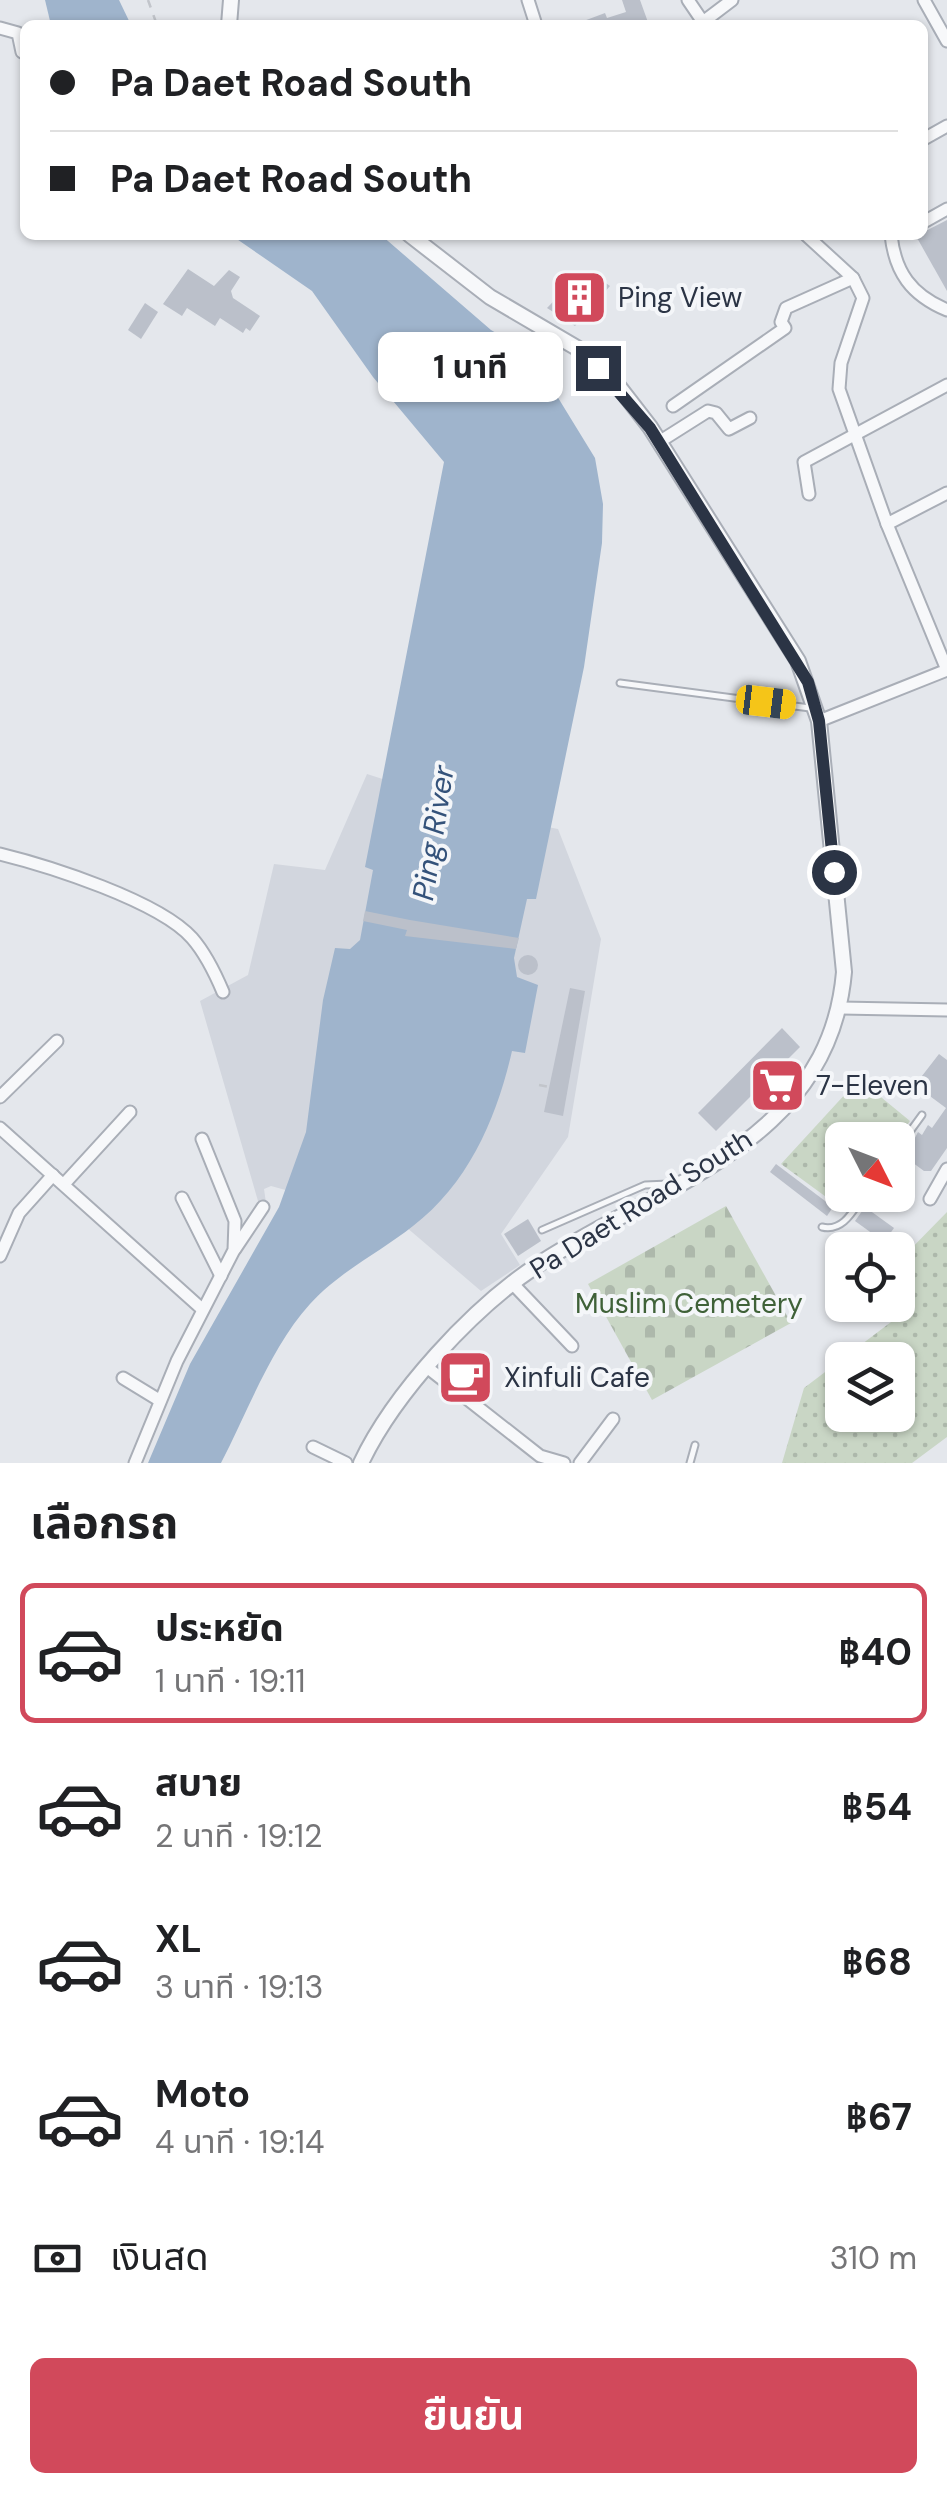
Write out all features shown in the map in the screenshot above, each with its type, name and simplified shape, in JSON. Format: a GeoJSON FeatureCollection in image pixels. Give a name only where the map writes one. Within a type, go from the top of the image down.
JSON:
{"type":"FeatureCollection","features":[{"type":"Feature","properties":{"kind":"street"},"geometry":{"type":"LineString","coordinates":[[708,20],[732,0]]}},
{"type":"Feature","properties":{"kind":"street"},"geometry":{"type":"LineString","coordinates":[[924,0],[947,41]]}},
{"type":"Feature","properties":{"kind":"street"},"geometry":{"type":"LineString","coordinates":[[0,28],[18,32],[20,42]]}},
{"type":"Feature","properties":{"kind":"street","name":"Pa Daet Road South"},"geometry":{"type":"LineString","coordinates":[[360,1463],[373,1436],[477,1314],[536,1266],[732,1154],[783,1108],[813,1074],[841,1008],[844,972],[817,715],[798,660],[659,442],[619,387],[577,348],[490,297],[416,240]]}},
{"type":"Feature","properties":{"kind":"street"},"geometry":{"type":"LineString","coordinates":[[811,240],[853,278],[863,298],[862,312],[841,363],[839,389],[887,524],[947,670],[817,715]]}},
{"type":"Feature","properties":{"kind":"street"},"geometry":{"type":"LineString","coordinates":[[894,240],[909,288],[920,298],[947,310]]}},
{"type":"Feature","properties":{"kind":"street"},"geometry":{"type":"LineString","coordinates":[[673,406],[786,328],[781,322],[786,308],[853,278]]}},
{"type":"Feature","properties":{"kind":"street"},"geometry":{"type":"LineString","coordinates":[[809,494],[804,462],[947,385]]}},
{"type":"Feature","properties":{"kind":"street"},"geometry":{"type":"LineString","coordinates":[[659,442],[708,410],[717,414],[729,429],[750,418]]}},
{"type":"Feature","properties":{"kind":"street"},"geometry":{"type":"LineString","coordinates":[[887,524],[947,493]]}},
{"type":"Feature","properties":{"kind":"street"},"geometry":{"type":"LineString","coordinates":[[0,854],[97,885],[162,915],[190,936],[223,992]]}},
{"type":"Feature","properties":{"kind":"street"},"geometry":{"type":"LineString","coordinates":[[841,1008],[947,1010]]}},
{"type":"Feature","properties":{"kind":"street"},"geometry":{"type":"LineString","coordinates":[[0,1098],[57,1041]]}},
{"type":"Feature","properties":{"kind":"street"},"geometry":{"type":"LineString","coordinates":[[64,1184],[130,1112]]}},
{"type":"Feature","properties":{"kind":"street"},"geometry":{"type":"LineString","coordinates":[[0,1128],[202,1308]]}},
{"type":"Feature","properties":{"kind":"street"},"geometry":{"type":"LineString","coordinates":[[202,1139],[235,1221],[234,1250]]}},
{"type":"Feature","properties":{"kind":"street"},"geometry":{"type":"LineString","coordinates":[[930,1200],[947,1168]]}},
{"type":"Feature","properties":{"kind":"street"},"geometry":{"type":"LineString","coordinates":[[0,1256],[20,1213],[53,1175]]}},
{"type":"Feature","properties":{"kind":"street"},"geometry":{"type":"LineString","coordinates":[[182,1198],[221,1276]]}},
{"type":"Feature","properties":{"kind":"street"},"geometry":{"type":"LineString","coordinates":[[135,1463],[202,1308],[263,1207]]}},
{"type":"Feature","properties":{"kind":"street"},"geometry":{"type":"LineString","coordinates":[[513,1284],[572,1346]]}},
{"type":"Feature","properties":{"kind":"street"},"geometry":{"type":"LineString","coordinates":[[428,1368],[540,1456],[564,1463]]}},
{"type":"Feature","properties":{"kind":"street"},"geometry":{"type":"LineString","coordinates":[[122,1378],[159,1400]]}},
{"type":"Feature","properties":{"kind":"street"},"geometry":{"type":"LineString","coordinates":[[580,1463],[613,1419]]}},
{"type":"Feature","properties":{"kind":"street"},"geometry":{"type":"LineString","coordinates":[[312,1447],[346,1463]]}},
{"type":"Feature","properties":{"kind":"lane"},"geometry":{"type":"LineString","coordinates":[[620,683],[817,715]]}},
{"type":"Feature","properties":{"kind":"lane"},"geometry":{"type":"LineString","coordinates":[[915,1125],[922,1115]]}},
{"type":"Feature","properties":{"kind":"lane"},"geometry":{"type":"LineString","coordinates":[[542,1230],[644,1185],[682,1184]]}},
{"type":"Feature","properties":{"kind":"lane"},"geometry":{"type":"LineString","coordinates":[[822,1227],[836,1228],[851,1212]]}},
{"type":"Feature","properties":{"kind":"lane"},"geometry":{"type":"LineString","coordinates":[[690,1463],[695,1445]]}},
{"type":"Feature","properties":{"kind":"path"},"geometry":{"type":"LineString","coordinates":[[538,1085],[550,1087]]}},
{"type":"Feature","properties":{"kind":"shaded area"},"geometry":{"type":"Polygon","coordinates":[[[367,774],[507,819],[558,829],[601,939],[568,1137],[501,1234],[520,1265],[481,1291],[399,1221],[271,1186],[264,1189],[266,1203],[258,1201],[200,1001],[248,975],[274,864],[325,870],[367,774]]]}},
{"type":"Feature","properties":{"kind":"green space"},"geometry":{"type":"Polygon","coordinates":[[[859,1079],[910,1121],[825,1122],[825,1196],[781,1164],[859,1079]]]}},
{"type":"Feature","properties":{"kind":"green space","name":"Muslim Cemetery"},"geometry":{"type":"Polygon","coordinates":[[[726,1206],[791,1323],[652,1400],[588,1284],[726,1206]]]}},
{"type":"Feature","properties":{"kind":"green space"},"geometry":{"type":"Polygon","coordinates":[[[947,1212],[947,1437],[912,1463],[782,1463],[804,1388],[825,1372],[825,1432],[915,1432],[915,1342],[865,1342],[891,1322],[915,1322],[915,1245],[947,1212]]]}},
{"type":"Feature","properties":{"kind":"water"},"geometry":{"type":"Polygon","coordinates":[[[45,0],[119,0],[129,20],[50,20],[45,0]]]}},
{"type":"Feature","properties":{"kind":"water","name":"Ping River"},"geometry":{"type":"Polygon","coordinates":[[[238,240],[387,240],[491,330],[540,359],[549,383],[595,458],[603,504],[602,543],[584,667],[536,899],[527,899],[514,958],[517,977],[538,985],[525,1053],[512,1051],[489,1124],[450,1190],[413,1226],[334,1282],[296,1321],[272,1359],[221,1463],[148,1463],[190,1364],[279,1207],[306,1132],[323,1000],[335,948],[350,949],[360,940],[373,870],[365,867],[444,462],[373,377],[312,291],[238,240]]]}},
{"type":"Feature","properties":{"kind":"building"},"geometry":{"type":"Polygon","coordinates":[[[622,0],[640,0],[647,20],[586,20],[605,13],[607,18],[626,12],[622,0]]]}},
{"type":"Feature","properties":{"kind":"building"},"geometry":{"type":"Polygon","coordinates":[[[947,220],[947,291],[918,240],[928,240],[928,230],[947,220]]]}},
{"type":"Feature","properties":{"kind":"building"},"geometry":{"type":"Polygon","coordinates":[[[188,269],[214,286],[229,270],[240,277],[231,291],[233,298],[260,316],[250,331],[246,328],[243,333],[220,318],[215,326],[187,308],[182,316],[163,304],[188,269]]]}},
{"type":"Feature","properties":{"kind":"building","name":"Ping View"},"geometry":{"type":"Polygon","coordinates":[[[590,272],[610,286],[575,326],[547,308],[572,282],[590,272]]]}},
{"type":"Feature","properties":{"kind":"building"},"geometry":{"type":"Polygon","coordinates":[[[145,303],[158,312],[141,339],[128,330],[145,303]]]}},
{"type":"Feature","properties":{"kind":"building"},"geometry":{"type":"Polygon","coordinates":[[[365,911],[519,938],[516,949],[405,936],[407,930],[363,921],[365,911]]]}},
{"type":"Feature","properties":{"kind":"building"},"geometry":{"type":"Polygon","coordinates":[[[524,955],[532,955],[538,965],[532,975],[524,975],[518,969],[518,961],[524,955]]]}},
{"type":"Feature","properties":{"kind":"building"},"geometry":{"type":"Polygon","coordinates":[[[570,988],[585,991],[563,1116],[544,1112],[570,988]]]}},
{"type":"Feature","properties":{"kind":"building"},"geometry":{"type":"Polygon","coordinates":[[[782,1028],[800,1047],[716,1131],[698,1113],[782,1028]]]}},
{"type":"Feature","properties":{"kind":"building"},"geometry":{"type":"Polygon","coordinates":[[[939,1054],[947,1060],[947,1148],[931,1171],[915,1164],[915,1138],[928,1125],[932,1128],[946,1108],[915,1085],[939,1054]]]}},
{"type":"Feature","properties":{"kind":"building"},"geometry":{"type":"Polygon","coordinates":[[[776,1164],[825,1201],[825,1212],[830,1212],[827,1216],[770,1172],[776,1164]]]}},
{"type":"Feature","properties":{"kind":"building"},"geometry":{"type":"Polygon","coordinates":[[[861,1212],[872,1212],[894,1228],[891,1232],[870,1232],[855,1221],[861,1212]]]}},
{"type":"Feature","properties":{"kind":"building"},"geometry":{"type":"Polygon","coordinates":[[[528,1219],[541,1241],[518,1256],[504,1234],[528,1219]]]}},
{"type":"Feature","properties":{"kind":"place","name":"Ping View"},"geometry":{"type":"Point","coordinates":[579,297]}},
{"type":"Feature","properties":{"kind":"place","name":"7-Eleven"},"geometry":{"type":"Point","coordinates":[777,1085]}},
{"type":"Feature","properties":{"kind":"place","name":"Xinfuli Cafe"},"geometry":{"type":"Point","coordinates":[465,1377]}},
{"type":"Feature","properties":{"kind":"route"},"geometry":{"type":"LineString","coordinates":[[598,368],[619,387],[650,428],[798,660],[819,721],[834,872]]}}]}
